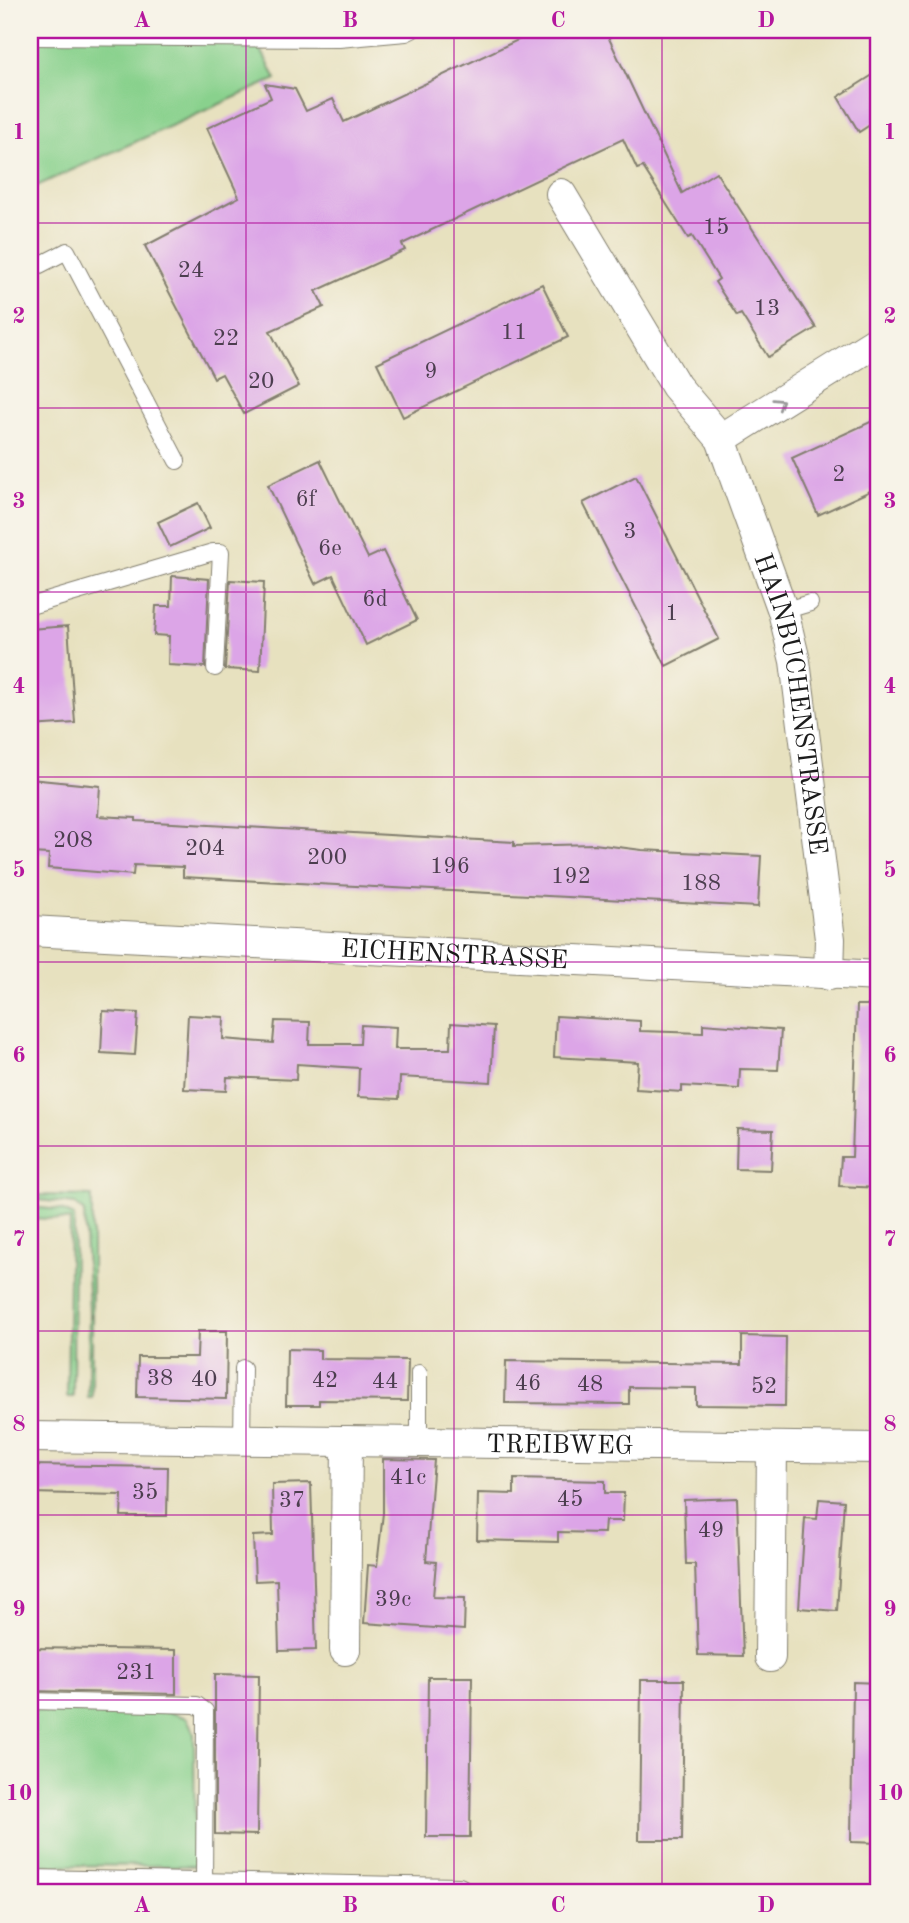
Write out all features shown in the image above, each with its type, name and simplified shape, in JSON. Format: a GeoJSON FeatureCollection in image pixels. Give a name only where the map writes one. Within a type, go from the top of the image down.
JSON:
{"type":"FeatureCollection","features":[{"type":"Feature","properties":{"kind":"street","name":"HAINBUCHENSTRASSE"},"geometry":{"type":"LineString","coordinates":[[561,194],[676,386],[721,439],[796,607],[797,675],[830,939],[829,975]]}},
{"type":"Feature","properties":{"kind":"street"},"geometry":{"type":"LineString","coordinates":[[721,439],[879,340]]}},
{"type":"Feature","properties":{"kind":"street","name":"EICHENSTRASSE"},"geometry":{"type":"LineString","coordinates":[[30,931],[879,976]]}},
{"type":"Feature","properties":{"kind":"street","name":"TREIBWEG"},"geometry":{"type":"LineString","coordinates":[[30,1437],[879,1448]]}},
{"type":"Feature","properties":{"kind":"street"},"geometry":{"type":"LineString","coordinates":[[345,1650],[347,1441]]}},
{"type":"Feature","properties":{"kind":"street"},"geometry":{"type":"LineString","coordinates":[[770,1657],[772,1447]]}},
{"type":"Feature","properties":{"kind":"street"},"geometry":{"type":"LineString","coordinates":[[30,1885],[458,1893]]}},
{"type":"Feature","properties":{"kind":"lane"},"geometry":{"type":"LineString","coordinates":[[30,37],[340,39],[406,33],[411,30]]}},
{"type":"Feature","properties":{"kind":"lane"},"geometry":{"type":"LineString","coordinates":[[30,270],[68,251],[177,461]]}},
{"type":"Feature","properties":{"kind":"lane"},"geometry":{"type":"LineString","coordinates":[[30,606],[221,552],[215,668]]}},
{"type":"Feature","properties":{"kind":"lane"},"geometry":{"type":"LineString","coordinates":[[242,1440],[243,1368]]}},
{"type":"Feature","properties":{"kind":"lane"},"geometry":{"type":"LineString","coordinates":[[419,1373],[419,1442]]}},
{"type":"Feature","properties":{"kind":"lane"},"geometry":{"type":"LineString","coordinates":[[30,1701],[197,1705],[205,1711],[204,1888]]}},
{"type":"Feature","properties":{"kind":"green space"},"geometry":{"type":"Polygon","coordinates":[[[30,30],[251,30],[276,79],[30,189],[30,30]]]}},
{"type":"Feature","properties":{"kind":"green space"},"geometry":{"type":"Polygon","coordinates":[[[30,1195],[92,1196],[92,1397],[88,1397],[89,1311],[84,1212],[75,1204],[30,1199],[30,1195]]]}},
{"type":"Feature","properties":{"kind":"green space"},"geometry":{"type":"Polygon","coordinates":[[[30,1207],[61,1210],[74,1216],[73,1397],[67,1397],[70,1220],[30,1218],[30,1207]]]}},
{"type":"Feature","properties":{"kind":"green space"},"geometry":{"type":"Polygon","coordinates":[[[30,1710],[165,1711],[187,1718],[194,1733],[195,1866],[30,1865],[30,1710]]]}},
{"type":"Feature","properties":{"kind":"building"},"geometry":{"type":"Polygon","coordinates":[[[539,30],[605,30],[682,193],[716,172],[816,328],[768,357],[741,314],[737,316],[715,282],[719,279],[692,236],[688,238],[643,167],[637,169],[623,139],[402,244],[405,250],[316,291],[324,307],[270,331],[299,386],[244,414],[222,374],[214,378],[145,246],[239,197],[207,128],[271,98],[265,84],[295,89],[306,111],[333,99],[344,122],[539,30]]]}},
{"type":"Feature","properties":{"kind":"building"},"geometry":{"type":"Polygon","coordinates":[[[879,71],[879,119],[859,132],[838,97],[879,71]]]}},
{"type":"Feature","properties":{"kind":"building"},"geometry":{"type":"Polygon","coordinates":[[[542,284],[568,337],[403,417],[377,363],[542,284]]]}},
{"type":"Feature","properties":{"kind":"building"},"geometry":{"type":"Polygon","coordinates":[[[879,418],[879,487],[818,515],[792,458],[879,418]]]}},
{"type":"Feature","properties":{"kind":"building"},"geometry":{"type":"Polygon","coordinates":[[[320,460],[368,558],[383,551],[417,620],[366,645],[333,575],[315,584],[268,485],[320,460]]]}},
{"type":"Feature","properties":{"kind":"building"},"geometry":{"type":"Polygon","coordinates":[[[636,476],[719,639],[666,666],[583,503],[636,476]]]}},
{"type":"Feature","properties":{"kind":"building"},"geometry":{"type":"Polygon","coordinates":[[[198,503],[210,528],[170,547],[158,522],[198,503]]]}},
{"type":"Feature","properties":{"kind":"building"},"geometry":{"type":"Polygon","coordinates":[[[172,576],[209,579],[205,667],[168,665],[169,636],[154,635],[156,606],[171,606],[172,576]]]}},
{"type":"Feature","properties":{"kind":"building"},"geometry":{"type":"Polygon","coordinates":[[[230,580],[264,582],[260,671],[225,669],[230,580]]]}},
{"type":"Feature","properties":{"kind":"building"},"geometry":{"type":"Polygon","coordinates":[[[68,626],[75,723],[30,726],[30,629],[68,626]]]}},
{"type":"Feature","properties":{"kind":"building"},"geometry":{"type":"Polygon","coordinates":[[[30,779],[100,786],[98,816],[136,818],[136,821],[514,842],[514,846],[594,844],[642,850],[761,856],[758,907],[183,877],[183,867],[134,865],[133,875],[48,868],[49,854],[30,853],[30,779]]]}},
{"type":"Feature","properties":{"kind":"building"},"geometry":{"type":"Polygon","coordinates":[[[857,1005],[879,1005],[879,1188],[839,1186],[841,1157],[852,1157],[857,1005]]]}},
{"type":"Feature","properties":{"kind":"building"},"geometry":{"type":"Polygon","coordinates":[[[103,1011],[138,1013],[135,1055],[101,1053],[103,1011]]]}},
{"type":"Feature","properties":{"kind":"building"},"geometry":{"type":"Polygon","coordinates":[[[188,1015],[224,1017],[223,1039],[273,1043],[275,1021],[310,1022],[309,1044],[360,1044],[361,1025],[396,1027],[395,1049],[450,1049],[451,1023],[494,1026],[491,1082],[400,1077],[399,1099],[358,1097],[359,1068],[297,1064],[296,1080],[227,1077],[226,1091],[184,1089],[188,1015]]]}},
{"type":"Feature","properties":{"kind":"building"},"geometry":{"type":"Polygon","coordinates":[[[556,1016],[640,1021],[640,1031],[703,1033],[703,1024],[781,1030],[778,1070],[740,1069],[739,1089],[682,1086],[682,1092],[636,1089],[638,1062],[554,1057],[556,1016]]]}},
{"type":"Feature","properties":{"kind":"building"},"geometry":{"type":"Polygon","coordinates":[[[737,1129],[773,1130],[771,1170],[736,1169],[737,1129]]]}},
{"type":"Feature","properties":{"kind":"building"},"geometry":{"type":"Polygon","coordinates":[[[198,1331],[227,1331],[226,1399],[137,1397],[138,1357],[197,1357],[198,1331]]]}},
{"type":"Feature","properties":{"kind":"building"},"geometry":{"type":"Polygon","coordinates":[[[742,1336],[786,1337],[785,1406],[696,1405],[696,1388],[629,1387],[629,1404],[505,1403],[506,1361],[742,1364],[742,1336]]]}},
{"type":"Feature","properties":{"kind":"building"},"geometry":{"type":"Polygon","coordinates":[[[287,1349],[320,1350],[320,1359],[408,1360],[407,1401],[319,1400],[319,1405],[286,1405],[287,1349]]]}},
{"type":"Feature","properties":{"kind":"building"},"geometry":{"type":"Polygon","coordinates":[[[383,1459],[434,1460],[426,1561],[436,1562],[433,1597],[465,1598],[464,1630],[364,1623],[368,1565],[377,1566],[383,1513],[383,1459]]]}},
{"type":"Feature","properties":{"kind":"building"},"geometry":{"type":"Polygon","coordinates":[[[30,1465],[168,1467],[167,1516],[121,1516],[122,1495],[30,1493],[30,1465]]]}},
{"type":"Feature","properties":{"kind":"building"},"geometry":{"type":"Polygon","coordinates":[[[514,1479],[605,1481],[605,1493],[624,1493],[623,1521],[605,1521],[604,1533],[558,1532],[558,1542],[477,1540],[478,1493],[514,1494],[514,1479]]]}},
{"type":"Feature","properties":{"kind":"building"},"geometry":{"type":"Polygon","coordinates":[[[311,1483],[316,1650],[279,1651],[277,1580],[255,1581],[253,1536],[273,1535],[272,1484],[311,1483]]]}},
{"type":"Feature","properties":{"kind":"building"},"geometry":{"type":"Polygon","coordinates":[[[737,1498],[743,1656],[698,1655],[695,1564],[686,1564],[684,1500],[737,1498]]]}},
{"type":"Feature","properties":{"kind":"building"},"geometry":{"type":"Polygon","coordinates":[[[819,1499],[844,1501],[837,1611],[799,1608],[805,1518],[817,1519],[819,1499]]]}},
{"type":"Feature","properties":{"kind":"building"},"geometry":{"type":"Polygon","coordinates":[[[30,1648],[176,1650],[176,1694],[30,1691],[30,1648]]]}},
{"type":"Feature","properties":{"kind":"building"},"geometry":{"type":"Polygon","coordinates":[[[215,1674],[259,1675],[257,1835],[215,1834],[215,1674]]]}},
{"type":"Feature","properties":{"kind":"building"},"geometry":{"type":"Polygon","coordinates":[[[428,1677],[472,1677],[470,1837],[426,1837],[428,1677]]]}},
{"type":"Feature","properties":{"kind":"building"},"geometry":{"type":"Polygon","coordinates":[[[641,1680],[684,1680],[682,1840],[639,1840],[641,1680]]]}},
{"type":"Feature","properties":{"kind":"building"},"geometry":{"type":"Polygon","coordinates":[[[853,1682],[879,1683],[879,1843],[851,1842],[853,1682]]]}}]}
